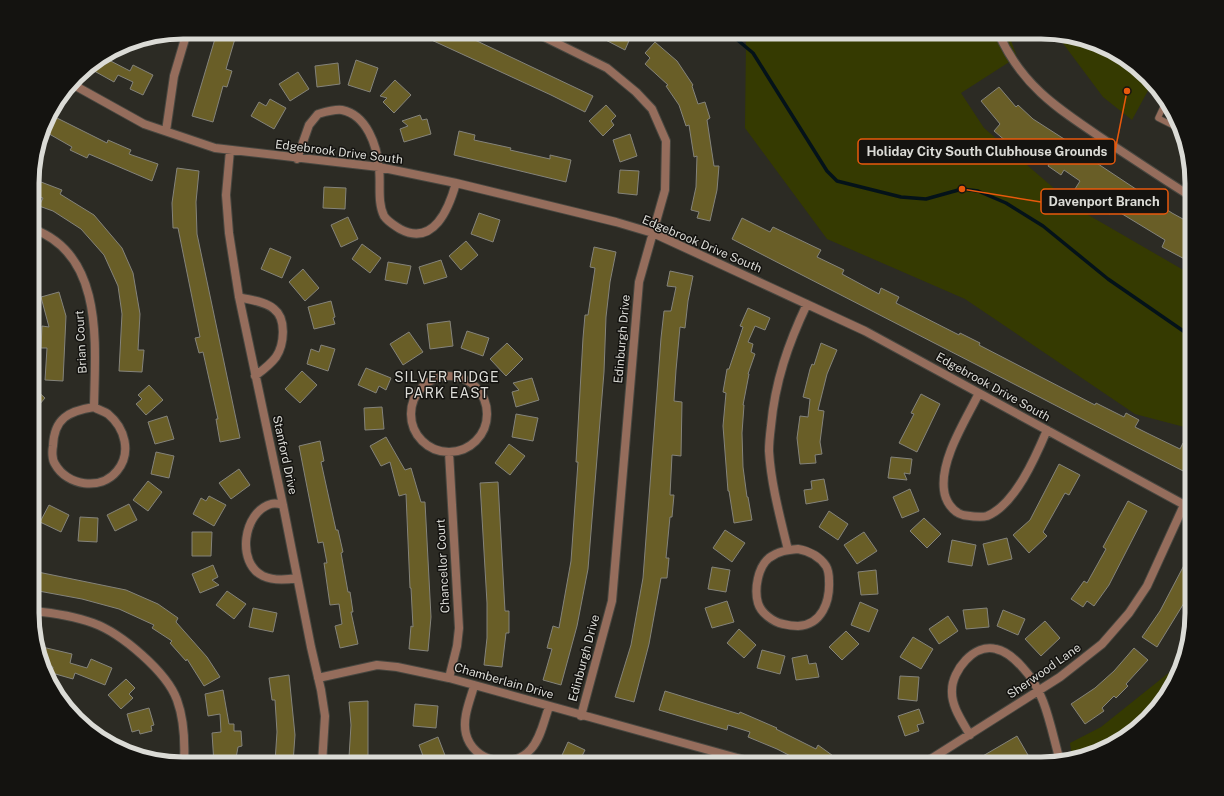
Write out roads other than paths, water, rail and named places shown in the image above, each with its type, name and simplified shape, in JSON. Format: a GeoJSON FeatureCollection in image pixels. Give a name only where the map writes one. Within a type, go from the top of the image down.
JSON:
{"type":"FeatureCollection","features":[{"type":"Feature","properties":{"kind":"street"},"geometry":{"type":"LineString","coordinates":[[166,131],[174,76],[185,39]]}},
{"type":"Feature","properties":{"kind":"street","name":"Edinburgh Drive"},"geometry":{"type":"LineString","coordinates":[[548,39],[607,68],[636,92],[652,109],[666,142],[667,174],[662,205],[638,282],[612,601],[581,716]]}},
{"type":"Feature","properties":{"kind":"street"},"geometry":{"type":"LineString","coordinates":[[1002,39],[1016,66],[1039,93],[1068,115],[1185,192]]}},
{"type":"Feature","properties":{"kind":"street","name":"Edgebrook Drive South"},"geometry":{"type":"LineString","coordinates":[[76,86],[144,124],[215,148],[297,159],[379,167],[456,183],[616,222],[653,233],[865,331],[1184,505]]}},
{"type":"Feature","properties":{"kind":"street"},"geometry":{"type":"LineString","coordinates":[[297,159],[309,125],[318,114],[342,110],[355,116],[365,126],[374,141],[379,167],[381,209],[389,222],[411,233],[429,230],[438,223],[450,203],[456,183]]}},
{"type":"Feature","properties":{"kind":"street","name":"Stanford Drive"},"geometry":{"type":"LineString","coordinates":[[230,150],[226,195],[229,233],[239,297],[318,678],[324,716],[322,757]]}},
{"type":"Feature","properties":{"kind":"street","name":"Brian Court"},"geometry":{"type":"LineString","coordinates":[[39,231],[72,255],[81,272],[90,299],[95,336],[94,407]]}},
{"type":"Feature","properties":{"kind":"street"},"geometry":{"type":"LineString","coordinates":[[239,297],[274,308],[282,324],[280,348],[276,356],[267,367],[255,376]]}},
{"type":"Feature","properties":{"kind":"street"},"geometry":{"type":"LineString","coordinates":[[788,550],[775,493],[769,450],[773,407],[782,362],[791,336],[807,304]]}},
{"type":"Feature","properties":{"kind":"street"},"geometry":{"type":"LineString","coordinates":[[448,375],[462,377],[472,383],[486,402],[487,414],[485,426],[476,440],[461,450],[449,452],[436,450],[424,443],[416,433],[411,420],[411,407],[415,394],[424,384],[435,378],[448,375]]}},
{"type":"Feature","properties":{"kind":"street"},"geometry":{"type":"LineString","coordinates":[[979,393],[953,446],[946,468],[944,490],[949,505],[957,513],[972,516],[986,516],[1004,506],[1031,467],[1047,430]]}},
{"type":"Feature","properties":{"kind":"street"},"geometry":{"type":"LineString","coordinates":[[94,407],[108,414],[122,431],[126,441],[124,460],[114,475],[100,483],[91,484],[75,482],[66,478],[54,464],[52,451],[56,429],[65,416],[77,410],[94,407]]}},
{"type":"Feature","properties":{"kind":"street","name":"Chancellor Court"},"geometry":{"type":"LineString","coordinates":[[449,452],[459,628],[457,646],[449,678]]}},
{"type":"Feature","properties":{"kind":"street"},"geometry":{"type":"LineString","coordinates":[[283,504],[270,504],[258,513],[253,520],[246,539],[247,557],[255,569],[263,576],[281,580],[297,578]]}},
{"type":"Feature","properties":{"kind":"street","name":"Sherwood Lane"},"geometry":{"type":"LineString","coordinates":[[934,757],[1060,677],[1102,644],[1129,613],[1147,586],[1184,505]]}},
{"type":"Feature","properties":{"kind":"street"},"geometry":{"type":"LineString","coordinates":[[798,549],[818,557],[826,566],[828,571],[830,593],[823,611],[818,617],[804,625],[797,626],[779,623],[770,619],[759,605],[756,597],[760,570],[769,558],[788,550],[798,549]]}},
{"type":"Feature","properties":{"kind":"street"},"geometry":{"type":"LineString","coordinates":[[39,612],[56,613],[94,623],[131,645],[151,662],[167,680],[178,700],[183,729],[184,757]]}},
{"type":"Feature","properties":{"kind":"street"},"geometry":{"type":"LineString","coordinates":[[970,735],[954,706],[952,691],[957,670],[970,656],[986,648],[996,649],[1007,654],[1024,668],[1039,691],[1059,756]]}},
{"type":"Feature","properties":{"kind":"street","name":"Chamberlain Drive"},"geometry":{"type":"LineString","coordinates":[[318,678],[377,665],[397,667],[449,678],[581,716],[734,757]]}},
{"type":"Feature","properties":{"kind":"street"},"geometry":{"type":"LineString","coordinates":[[474,686],[466,717],[466,734],[472,746],[486,757]]}},
{"type":"Feature","properties":{"kind":"street"},"geometry":{"type":"LineString","coordinates":[[518,757],[526,754],[536,742],[549,707]]}},
{"type":"Feature","properties":{"kind":"lane"},"geometry":{"type":"LineString","coordinates":[[1163,107],[1158,118],[1173,125]]}},
{"type":"Feature","properties":{"kind":"waterway"},"geometry":{"type":"LineString","coordinates":[[736,39],[753,53],[827,171],[837,181],[901,197],[926,199],[962,189],[978,191],[1006,203],[1043,226],[1108,279],[1185,332]]}},
{"type":"Feature","properties":{"kind":"place","name":"Holiday City South Clubhouse Grounds"},"geometry":{"type":"Point","coordinates":[1127,91]}},
{"type":"Feature","properties":{"kind":"place","name":"Davenport Branch"},"geometry":{"type":"Point","coordinates":[962,189]}},
{"type":"Feature","properties":{"kind":"district","name":"SILVER RIDGE PARK EAST"},"geometry":{"type":"Point","coordinates":[447,386]}}]}
